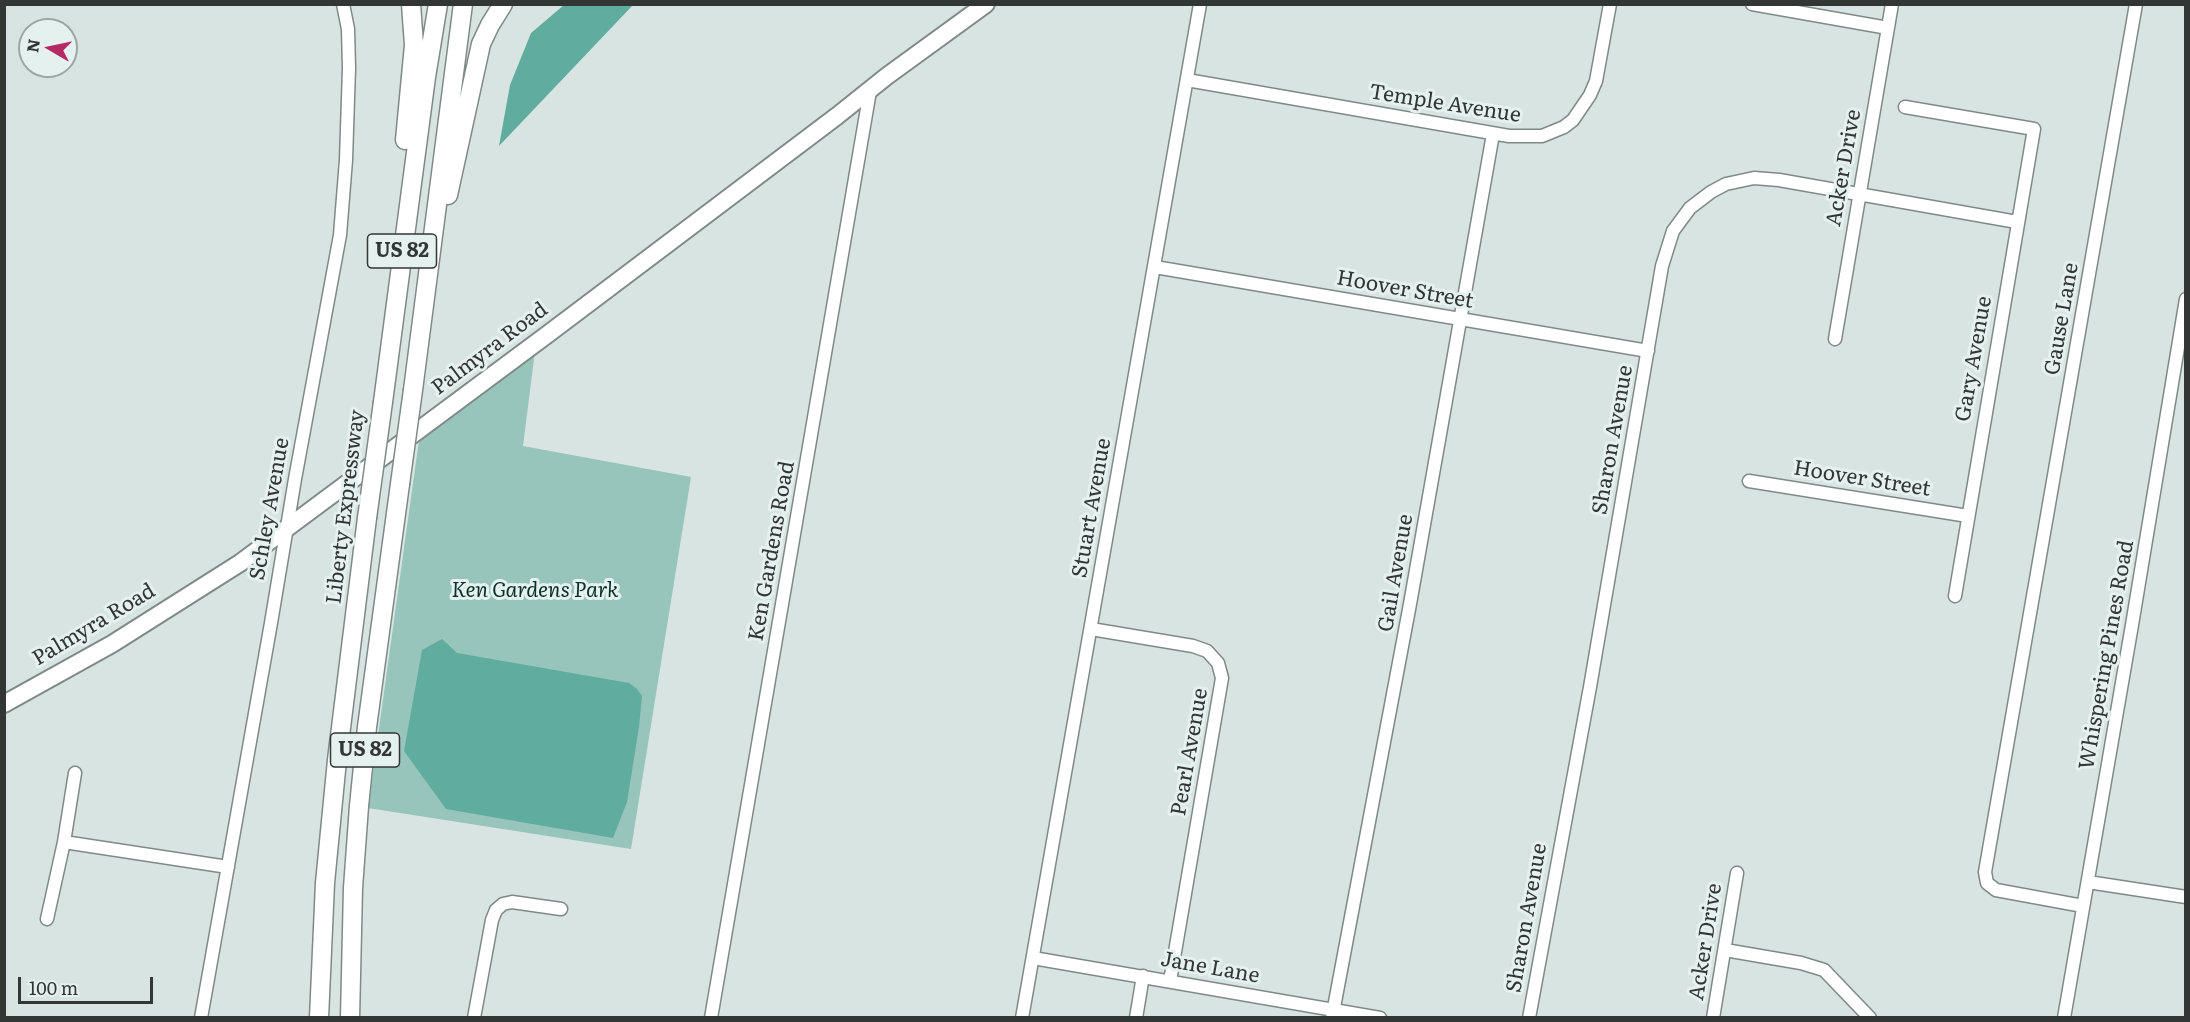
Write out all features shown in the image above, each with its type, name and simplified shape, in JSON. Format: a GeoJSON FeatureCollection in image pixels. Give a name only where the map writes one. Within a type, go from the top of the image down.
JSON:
{"type":"FeatureCollection","features":[{"type":"Feature","properties":{"kind":"highway"},"geometry":{"type":"LineString","coordinates":[[408,164],[414,45],[411,4]]}},
{"type":"Feature","properties":{"kind":"highway"},"geometry":{"type":"LineString","coordinates":[[408,164],[438,4]]}},
{"type":"Feature","properties":{"kind":"highway"},"geometry":{"type":"LineString","coordinates":[[449,160],[463,4]]}},
{"type":"Feature","properties":{"kind":"highway"},"geometry":{"type":"LineString","coordinates":[[449,160],[482,45],[490,25],[503,4]]}},
{"type":"Feature","properties":{"kind":"highway","name":"US 82"},"geometry":{"type":"LineString","coordinates":[[350,1017],[353,888],[367,727],[423,310],[449,160]]}},
{"type":"Feature","properties":{"kind":"highway","name":"Liberty Expressway"},"geometry":{"type":"LineString","coordinates":[[319,1017],[324,894],[337,760],[383,402],[386,344],[408,164]]}},
{"type":"Feature","properties":{"kind":"main road","name":"Palmyra Road"},"geometry":{"type":"LineString","coordinates":[[4,704],[112,644],[240,563],[531,347],[870,91],[887,75],[986,4]]}},
{"type":"Feature","properties":{"kind":"street","name":"Schley Avenue"},"geometry":{"type":"LineString","coordinates":[[201,1017],[286,528],[340,235],[349,78],[348,29],[344,4]]}},
{"type":"Feature","properties":{"kind":"street","name":"Stuart Avenue"},"geometry":{"type":"LineString","coordinates":[[1022,1017],[1200,4]]}},
{"type":"Feature","properties":{"kind":"street","name":"Temple Avenue"},"geometry":{"type":"LineString","coordinates":[[1187,80],[1493,134],[1533,138],[1552,133],[1573,120],[1583,107],[1596,81],[1610,4]]}},
{"type":"Feature","properties":{"kind":"street"},"geometry":{"type":"LineString","coordinates":[[1752,4],[1888,28]]}},
{"type":"Feature","properties":{"kind":"street","name":"Acker Drive"},"geometry":{"type":"LineString","coordinates":[[1834,339],[1892,4]]}},
{"type":"Feature","properties":{"kind":"street","name":"Gause Lane"},"geometry":{"type":"LineString","coordinates":[[2083,906],[1996,890],[1987,882],[1986,872],[2136,4]]}},
{"type":"Feature","properties":{"kind":"street","name":"Ken Gardens Road"},"geometry":{"type":"LineString","coordinates":[[711,1017],[870,91]]}},
{"type":"Feature","properties":{"kind":"street","name":"Gary Avenue"},"geometry":{"type":"LineString","coordinates":[[1905,107],[2034,129],[1955,596]]}},
{"type":"Feature","properties":{"kind":"street","name":"Gail Avenue"},"geometry":{"type":"LineString","coordinates":[[1333,1013],[1410,604],[1493,134]]}},
{"type":"Feature","properties":{"kind":"street","name":"Sharon Avenue"},"geometry":{"type":"LineString","coordinates":[[1529,1017],[1662,266],[1673,231],[1685,214],[1701,198],[1726,184],[1754,178],[1779,180],[2017,222]]}},
{"type":"Feature","properties":{"kind":"street","name":"Hoover Street"},"geometry":{"type":"LineString","coordinates":[[1155,267],[1648,351]]}},
{"type":"Feature","properties":{"kind":"street","name":"Whispering Pines Road"},"geometry":{"type":"LineString","coordinates":[[2064,1017],[2181,356],[2186,299]]}},
{"type":"Feature","properties":{"kind":"street","name":"Hoover Street"},"geometry":{"type":"LineString","coordinates":[[1749,481],[1968,516]]}},
{"type":"Feature","properties":{"kind":"street","name":"Pearl Avenue"},"geometry":{"type":"LineString","coordinates":[[1091,629],[1193,646],[1207,651],[1218,663],[1222,678],[1170,981]]}},
{"type":"Feature","properties":{"kind":"street"},"geometry":{"type":"LineString","coordinates":[[47,919],[64,842],[75,773]]}},
{"type":"Feature","properties":{"kind":"street"},"geometry":{"type":"LineString","coordinates":[[64,842],[228,867]]}},
{"type":"Feature","properties":{"kind":"street","name":"Acker Drive"},"geometry":{"type":"LineString","coordinates":[[1713,1017],[1737,873]]}},
{"type":"Feature","properties":{"kind":"street"},"geometry":{"type":"LineString","coordinates":[[2088,882],[2186,897]]}},
{"type":"Feature","properties":{"kind":"street"},"geometry":{"type":"LineString","coordinates":[[474,1017],[492,920],[496,910],[503,904],[512,902],[561,909]]}},
{"type":"Feature","properties":{"kind":"street"},"geometry":{"type":"LineString","coordinates":[[1725,950],[1801,963],[1824,970],[1870,1017]]}},
{"type":"Feature","properties":{"kind":"street","name":"Jane Lane"},"geometry":{"type":"LineString","coordinates":[[1033,958],[1143,976],[1333,1013],[1380,1017]]}},
{"type":"Feature","properties":{"kind":"street"},"geometry":{"type":"LineString","coordinates":[[1136,1017],[1143,976]]}},
{"type":"Feature","properties":{"kind":"green space","name":"Ken Gardens Park"},"geometry":{"type":"Polygon","coordinates":[[[535,351],[523,446],[691,477],[631,849],[368,808],[419,440],[535,351]]]}},
{"type":"Feature","properties":{"kind":"shaded area"},"geometry":{"type":"Polygon","coordinates":[[[564,5],[633,5],[499,146],[510,85],[531,33],[564,5]]]}},
{"type":"Feature","properties":{"kind":"shaded area"},"geometry":{"type":"Polygon","coordinates":[[[442,639],[457,653],[629,683],[637,689],[642,696],[627,802],[613,838],[446,809],[404,751],[422,650],[442,639]]]}}]}
